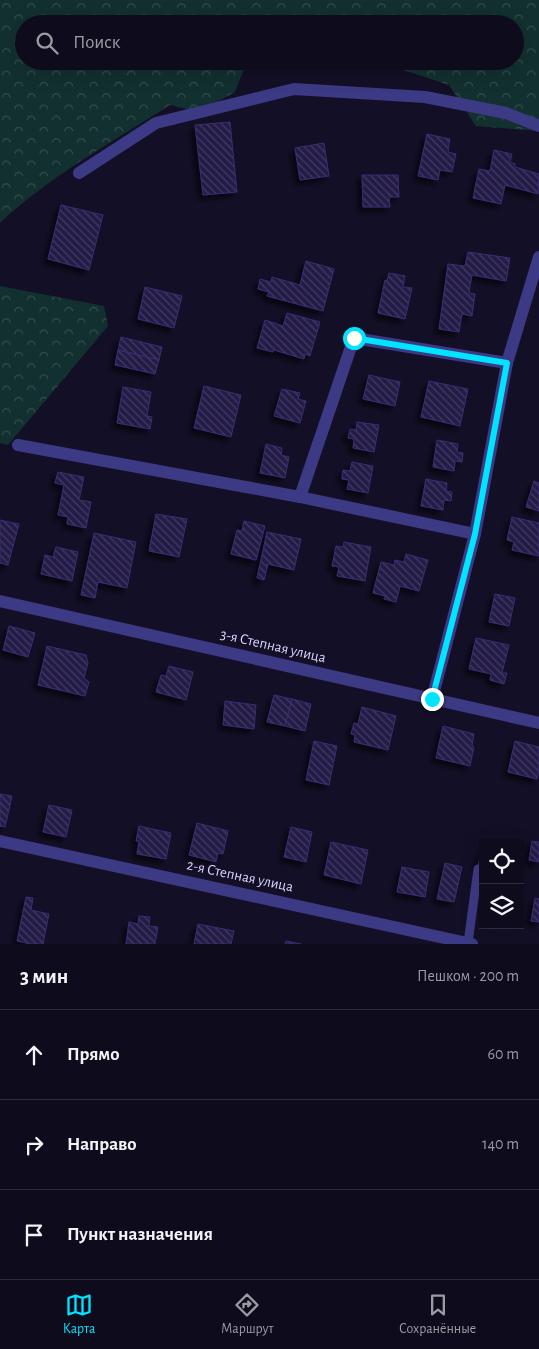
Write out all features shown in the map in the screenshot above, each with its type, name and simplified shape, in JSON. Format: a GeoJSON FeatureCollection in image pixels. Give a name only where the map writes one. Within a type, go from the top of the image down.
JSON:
{"type":"FeatureCollection","features":[{"type":"Feature","properties":{"kind":"street"},"geometry":{"type":"LineString","coordinates":[[80,174],[156,123],[294,89],[425,97],[506,113],[539,126]]}},
{"type":"Feature","properties":{"kind":"street"},"geometry":{"type":"LineString","coordinates":[[432,699],[475,534],[507,363],[539,256]]}},
{"type":"Feature","properties":{"kind":"street"},"geometry":{"type":"LineString","coordinates":[[300,497],[354,338],[507,363]]}},
{"type":"Feature","properties":{"kind":"street"},"geometry":{"type":"LineString","coordinates":[[18,445],[300,497],[475,534]]}},
{"type":"Feature","properties":{"kind":"street","name":"3-я Степная улица"},"geometry":{"type":"LineString","coordinates":[[0,601],[539,723]]}},
{"type":"Feature","properties":{"kind":"street","name":"2-я Степная улица"},"geometry":{"type":"LineString","coordinates":[[0,840],[470,944]]}},
{"type":"Feature","properties":{"kind":"lane"},"geometry":{"type":"LineString","coordinates":[[470,944],[478,869]]}},
{"type":"Feature","properties":{"kind":"green space"},"geometry":{"type":"Polygon","coordinates":[[[0,0],[539,0],[539,131],[476,126],[449,85],[403,70],[524,70],[524,15],[15,15],[15,70],[244,70],[235,92],[199,112],[170,105],[60,175],[0,223],[0,0]]]}},
{"type":"Feature","properties":{"kind":"green space"},"geometry":{"type":"Polygon","coordinates":[[[0,286],[104,306],[108,326],[8,445],[0,443],[0,286]]]}},
{"type":"Feature","properties":{"kind":"building"},"geometry":{"type":"Polygon","coordinates":[[[230,122],[237,192],[203,195],[195,125],[230,122]]]}},
{"type":"Feature","properties":{"kind":"building"},"geometry":{"type":"Polygon","coordinates":[[[427,134],[450,139],[448,152],[456,154],[452,172],[440,170],[438,180],[418,176],[427,134]]]}},
{"type":"Feature","properties":{"kind":"building"},"geometry":{"type":"Polygon","coordinates":[[[324,143],[329,176],[300,180],[295,148],[324,143]]]}},
{"type":"Feature","properties":{"kind":"building"},"geometry":{"type":"Polygon","coordinates":[[[494,150],[512,154],[510,162],[515,164],[515,167],[539,174],[538,194],[505,185],[501,204],[473,198],[479,169],[490,171],[494,150]]]}},
{"type":"Feature","properties":{"kind":"building"},"geometry":{"type":"Polygon","coordinates":[[[362,175],[398,175],[399,197],[389,197],[390,207],[363,207],[362,175]]]}},
{"type":"Feature","properties":{"kind":"building"},"geometry":{"type":"Polygon","coordinates":[[[61,205],[103,215],[89,270],[48,259],[61,205]]]}},
{"type":"Feature","properties":{"kind":"building"},"geometry":{"type":"Polygon","coordinates":[[[468,252],[510,258],[506,281],[472,275],[469,293],[475,294],[472,316],[462,314],[459,332],[439,329],[448,264],[465,266],[468,252]]]}},
{"type":"Feature","properties":{"kind":"building"},"geometry":{"type":"Polygon","coordinates":[[[306,261],[334,269],[323,311],[267,296],[269,292],[258,289],[260,279],[271,282],[272,277],[300,285],[306,261]]]}},
{"type":"Feature","properties":{"kind":"building"},"geometry":{"type":"Polygon","coordinates":[[[389,273],[405,276],[403,287],[412,288],[405,319],[378,313],[385,280],[387,281],[389,273]]]}},
{"type":"Feature","properties":{"kind":"building"},"geometry":{"type":"Polygon","coordinates":[[[145,287],[182,296],[174,328],[138,319],[145,287]]]}},
{"type":"Feature","properties":{"kind":"building"},"geometry":{"type":"Polygon","coordinates":[[[287,313],[320,322],[310,356],[305,354],[304,359],[274,350],[273,352],[257,348],[265,320],[283,326],[287,313]]]}},
{"type":"Feature","properties":{"kind":"building"},"geometry":{"type":"Polygon","coordinates":[[[121,337],[162,347],[159,360],[118,350],[121,337]]]}},
{"type":"Feature","properties":{"kind":"building"},"geometry":{"type":"Polygon","coordinates":[[[118,350],[159,360],[155,374],[115,365],[118,350]]]}},
{"type":"Feature","properties":{"kind":"building"},"geometry":{"type":"Polygon","coordinates":[[[369,375],[400,382],[395,406],[363,399],[369,375]]]}},
{"type":"Feature","properties":{"kind":"building"},"geometry":{"type":"Polygon","coordinates":[[[429,381],[468,389],[460,426],[421,417],[429,381]]]}},
{"type":"Feature","properties":{"kind":"building"},"geometry":{"type":"Polygon","coordinates":[[[204,386],[241,395],[231,437],[194,428],[204,386]]]}},
{"type":"Feature","properties":{"kind":"building"},"geometry":{"type":"Polygon","coordinates":[[[123,387],[151,392],[147,416],[152,417],[150,429],[117,423],[123,387]]]}},
{"type":"Feature","properties":{"kind":"building"},"geometry":{"type":"Polygon","coordinates":[[[282,389],[300,393],[298,399],[306,401],[300,423],[274,416],[282,389]]]}},
{"type":"Feature","properties":{"kind":"building"},"geometry":{"type":"Polygon","coordinates":[[[357,422],[379,425],[374,452],[353,448],[354,439],[348,438],[350,429],[356,430],[357,422]]]}},
{"type":"Feature","properties":{"kind":"building"},"geometry":{"type":"Polygon","coordinates":[[[437,440],[458,444],[457,452],[463,453],[462,462],[455,461],[454,471],[433,467],[437,440]]]}},
{"type":"Feature","properties":{"kind":"building"},"geometry":{"type":"Polygon","coordinates":[[[266,444],[282,448],[281,455],[289,457],[285,478],[260,473],[266,444]]]}},
{"type":"Feature","properties":{"kind":"building"},"geometry":{"type":"Polygon","coordinates":[[[352,462],[373,466],[368,493],[347,489],[349,480],[342,479],[343,470],[350,471],[352,462]]]}},
{"type":"Feature","properties":{"kind":"building"},"geometry":{"type":"Polygon","coordinates":[[[58,472],[84,477],[79,500],[91,502],[86,528],[67,524],[68,517],[58,515],[64,485],[55,483],[58,472]]]}},
{"type":"Feature","properties":{"kind":"building"},"geometry":{"type":"Polygon","coordinates":[[[426,479],[447,483],[446,491],[452,492],[451,501],[444,500],[443,510],[421,506],[426,479]]]}},
{"type":"Feature","properties":{"kind":"building"},"geometry":{"type":"Polygon","coordinates":[[[534,481],[539,483],[539,511],[526,507],[534,481]]]}},
{"type":"Feature","properties":{"kind":"building"},"geometry":{"type":"Polygon","coordinates":[[[156,514],[187,519],[179,557],[149,551],[156,514]]]}},
{"type":"Feature","properties":{"kind":"building"},"geometry":{"type":"Polygon","coordinates":[[[512,517],[539,523],[539,556],[512,550],[514,542],[507,540],[512,517]]]}},
{"type":"Feature","properties":{"kind":"building"},"geometry":{"type":"Polygon","coordinates":[[[0,520],[19,524],[8,565],[0,563],[0,520]]]}},
{"type":"Feature","properties":{"kind":"building"},"geometry":{"type":"Polygon","coordinates":[[[244,521],[265,526],[256,560],[231,554],[237,530],[242,531],[244,521]]]}},
{"type":"Feature","properties":{"kind":"building"},"geometry":{"type":"Polygon","coordinates":[[[267,532],[301,539],[294,570],[268,564],[264,580],[257,578],[267,532]]]}},
{"type":"Feature","properties":{"kind":"building"},"geometry":{"type":"Polygon","coordinates":[[[94,533],[136,542],[127,588],[98,582],[95,598],[81,595],[94,533]]]}},
{"type":"Feature","properties":{"kind":"building"},"geometry":{"type":"Polygon","coordinates":[[[344,542],[371,547],[365,581],[337,576],[339,567],[332,566],[336,546],[343,547],[344,542]]]}},
{"type":"Feature","properties":{"kind":"building"},"geometry":{"type":"Polygon","coordinates":[[[56,547],[78,552],[72,581],[41,574],[45,555],[53,557],[56,547]]]}},
{"type":"Feature","properties":{"kind":"building"},"geometry":{"type":"Polygon","coordinates":[[[406,554],[428,560],[419,591],[400,586],[396,602],[384,599],[385,596],[373,593],[381,562],[394,565],[395,560],[404,562],[406,554]]]}},
{"type":"Feature","properties":{"kind":"building"},"geometry":{"type":"Polygon","coordinates":[[[495,594],[515,598],[509,626],[489,622],[495,594]]]}},
{"type":"Feature","properties":{"kind":"building"},"geometry":{"type":"Polygon","coordinates":[[[9,626],[35,633],[28,657],[3,650],[9,626]]]}},
{"type":"Feature","properties":{"kind":"building"},"geometry":{"type":"Polygon","coordinates":[[[476,638],[509,645],[502,673],[507,673],[504,684],[490,680],[491,674],[469,669],[476,638]]]}},
{"type":"Feature","properties":{"kind":"building"},"geometry":{"type":"Polygon","coordinates":[[[47,646],[86,655],[88,663],[84,678],[89,682],[85,696],[38,685],[47,646]]]}},
{"type":"Feature","properties":{"kind":"building"},"geometry":{"type":"Polygon","coordinates":[[[169,666],[193,672],[186,700],[156,692],[161,675],[166,676],[169,666]]]}},
{"type":"Feature","properties":{"kind":"building"},"geometry":{"type":"Polygon","coordinates":[[[274,695],[292,699],[285,726],[267,722],[274,695]]]}},
{"type":"Feature","properties":{"kind":"building"},"geometry":{"type":"Polygon","coordinates":[[[292,699],[311,704],[305,731],[285,726],[292,699]]]}},
{"type":"Feature","properties":{"kind":"building"},"geometry":{"type":"Polygon","coordinates":[[[225,701],[256,705],[254,729],[223,725],[225,701]]]}},
{"type":"Feature","properties":{"kind":"building"},"geometry":{"type":"Polygon","coordinates":[[[362,707],[396,716],[388,750],[354,742],[355,735],[351,734],[354,723],[358,724],[362,707]]]}},
{"type":"Feature","properties":{"kind":"building"},"geometry":{"type":"Polygon","coordinates":[[[443,726],[474,734],[472,746],[474,747],[470,766],[436,758],[443,726]]]}},
{"type":"Feature","properties":{"kind":"building"},"geometry":{"type":"Polygon","coordinates":[[[314,741],[337,746],[329,785],[306,780],[314,741]]]}},
{"type":"Feature","properties":{"kind":"building"},"geometry":{"type":"Polygon","coordinates":[[[515,741],[539,747],[537,779],[508,772],[515,741]]]}},
{"type":"Feature","properties":{"kind":"building"},"geometry":{"type":"Polygon","coordinates":[[[0,794],[12,796],[5,827],[0,826],[0,794]]]}},
{"type":"Feature","properties":{"kind":"building"},"geometry":{"type":"Polygon","coordinates":[[[49,805],[72,810],[66,837],[43,832],[49,805]]]}},
{"type":"Feature","properties":{"kind":"building"},"geometry":{"type":"Polygon","coordinates":[[[197,823],[228,831],[223,854],[218,853],[216,862],[189,855],[197,823]]]}},
{"type":"Feature","properties":{"kind":"building"},"geometry":{"type":"Polygon","coordinates":[[[139,826],[171,833],[166,859],[137,854],[139,841],[136,841],[139,826]]]}},
{"type":"Feature","properties":{"kind":"building"},"geometry":{"type":"Polygon","coordinates":[[[291,827],[312,832],[306,862],[284,857],[291,827]]]}},
{"type":"Feature","properties":{"kind":"building"},"geometry":{"type":"Polygon","coordinates":[[[532,841],[539,842],[539,862],[529,860],[532,841]]]}},
{"type":"Feature","properties":{"kind":"building"},"geometry":{"type":"Polygon","coordinates":[[[331,842],[368,850],[361,884],[324,875],[331,842]]]}},
{"type":"Feature","properties":{"kind":"building"},"geometry":{"type":"Polygon","coordinates":[[[445,863],[462,867],[454,902],[437,899],[445,863]]]}},
{"type":"Feature","properties":{"kind":"building"},"geometry":{"type":"Polygon","coordinates":[[[402,867],[429,872],[425,897],[397,892],[402,867]]]}},
{"type":"Feature","properties":{"kind":"building"},"geometry":{"type":"Polygon","coordinates":[[[26,897],[33,898],[31,910],[49,914],[43,944],[17,941],[26,897]]]}},
{"type":"Feature","properties":{"kind":"building"},"geometry":{"type":"Polygon","coordinates":[[[535,898],[539,899],[539,922],[531,921],[535,898]]]}},
{"type":"Feature","properties":{"kind":"building"},"geometry":{"type":"Polygon","coordinates":[[[139,916],[150,917],[149,926],[158,927],[155,944],[126,944],[129,922],[138,924],[139,916]]]}},
{"type":"Feature","properties":{"kind":"building"},"geometry":{"type":"Polygon","coordinates":[[[198,924],[234,931],[231,944],[194,944],[198,924]]]}},
{"type":"Feature","properties":{"kind":"building"},"geometry":{"type":"Polygon","coordinates":[[[286,941],[301,944],[285,944],[286,941]]]}},
{"type":"Feature","properties":{"kind":"route"},"geometry":{"type":"LineString","coordinates":[[354,338],[507,363],[475,534],[432,699]]}}]}
